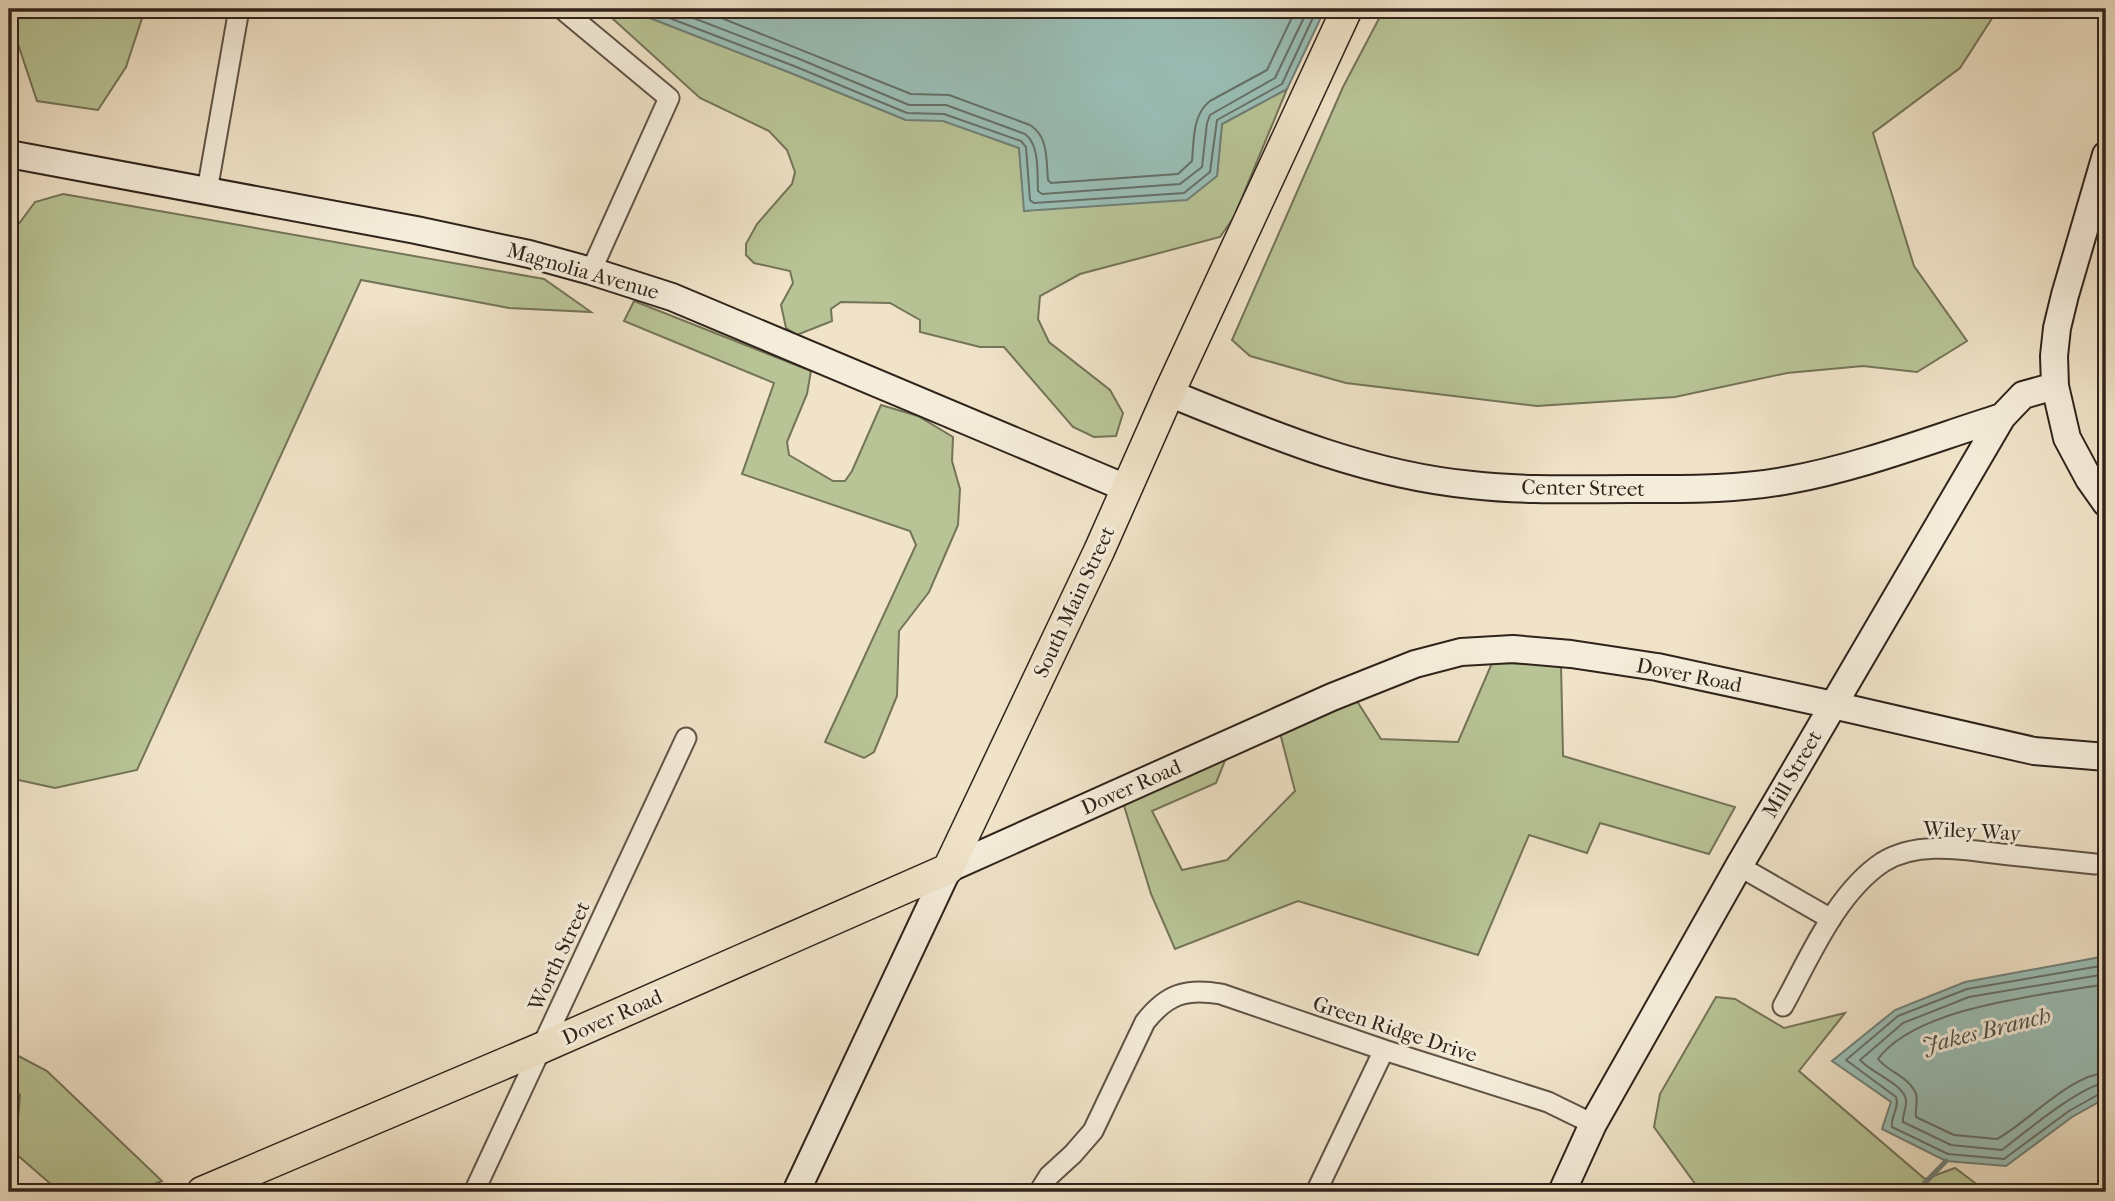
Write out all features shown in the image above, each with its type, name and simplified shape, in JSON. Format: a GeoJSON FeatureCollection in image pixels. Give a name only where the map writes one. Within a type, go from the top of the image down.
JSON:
{"type":"FeatureCollection","features":[{"type":"Feature","properties":{"kind":"main road","name":"South Main Street"},"geometry":{"type":"LineString","coordinates":[[948,869],[1099,551],[1347,9]]}},
{"type":"Feature","properties":{"kind":"main road","name":"Dover Road"},"geometry":{"type":"LineString","coordinates":[[202,1192],[541,1048],[948,869]]}},
{"type":"Feature","properties":{"kind":"street"},"geometry":{"type":"LineString","coordinates":[[208,191],[239,9]]}},
{"type":"Feature","properties":{"kind":"street"},"geometry":{"type":"LineString","coordinates":[[562,9],[669,98],[591,271]]}},
{"type":"Feature","properties":{"kind":"street","name":"Magnolia Avenue"},"geometry":{"type":"LineString","coordinates":[[9,154],[530,254],[591,271],[672,297],[1126,488]]}},
{"type":"Feature","properties":{"kind":"street"},"geometry":{"type":"LineString","coordinates":[[2106,155],[2065,295],[2054,356],[2055,386],[2067,438],[2089,479],[2106,503]]}},
{"type":"Feature","properties":{"kind":"street","name":"Mill Street"},"geometry":{"type":"LineString","coordinates":[[1562,1192],[1593,1124],[1738,866],[2002,417],[2023,395],[2055,386]]}},
{"type":"Feature","properties":{"kind":"street","name":"Center Street"},"geometry":{"type":"LineString","coordinates":[[1169,393],[1262,431],[1335,456],[1403,474],[1472,485],[1554,489],[1719,488],[1789,480],[1858,463],[2002,417]]}},
{"type":"Feature","properties":{"kind":"street","name":"Dover Road"},"geometry":{"type":"LineString","coordinates":[[948,869],[1332,697],[1415,664],[1461,652],[1513,649],[1571,654],[1657,667],[2034,751],[2106,757]]}},
{"type":"Feature","properties":{"kind":"street","name":"Worth Street"},"geometry":{"type":"LineString","coordinates":[[474,1192],[686,738]]}},
{"type":"Feature","properties":{"kind":"street","name":"Wiley Way"},"geometry":{"type":"LineString","coordinates":[[1783,1006],[1831,919],[1859,883],[1884,862],[1912,851],[1943,848],[2095,864]]}},
{"type":"Feature","properties":{"kind":"street"},"geometry":{"type":"LineString","coordinates":[[1738,866],[1831,919]]}},
{"type":"Feature","properties":{"kind":"street","name":"South Main Street"},"geometry":{"type":"LineString","coordinates":[[796,1192],[948,869]]}},
{"type":"Feature","properties":{"kind":"street","name":"Green Ridge Drive"},"geometry":{"type":"LineString","coordinates":[[1039,1192],[1049,1176],[1093,1131],[1145,1022],[1166,1000],[1180,994],[1221,994],[1548,1102],[1593,1124]]}},
{"type":"Feature","properties":{"kind":"street"},"geometry":{"type":"LineString","coordinates":[[1316,1192],[1384,1050]]}},
{"type":"Feature","properties":{"kind":"green space"},"geometry":{"type":"Polygon","coordinates":[[[12,9],[145,9],[126,67],[98,110],[37,101],[13,29],[12,9]]]}},
{"type":"Feature","properties":{"kind":"green space"},"geometry":{"type":"Polygon","coordinates":[[[602,9],[627,9],[906,120],[943,120],[1019,148],[1025,211],[1217,176],[1222,124],[1287,89],[1234,217],[1220,237],[1080,274],[1040,296],[1038,319],[1049,342],[1110,390],[1123,413],[1116,436],[1094,437],[1073,427],[1004,347],[980,347],[920,332],[920,320],[890,303],[841,302],[831,309],[832,321],[797,335],[786,328],[781,305],[793,283],[790,271],[754,263],[746,255],[746,244],[757,224],[792,184],[795,172],[787,150],[769,131],[700,98],[602,9]]]}},
{"type":"Feature","properties":{"kind":"green space"},"geometry":{"type":"Polygon","coordinates":[[[1384,9],[1998,9],[1960,68],[1873,133],[1914,266],[1967,341],[1917,372],[1863,366],[1787,373],[1675,397],[1537,406],[1346,383],[1250,356],[1232,340],[1343,87],[1384,9]]]}},
{"type":"Feature","properties":{"kind":"green space"},"geometry":{"type":"Polygon","coordinates":[[[63,194],[544,279],[591,312],[509,308],[361,280],[137,770],[55,788],[9,778],[9,237],[35,202],[63,194]]]}},
{"type":"Feature","properties":{"kind":"green space"},"geometry":{"type":"Polygon","coordinates":[[[634,301],[811,371],[807,394],[787,442],[789,455],[833,481],[845,481],[852,471],[881,405],[918,416],[953,437],[952,461],[960,489],[958,525],[929,592],[899,631],[897,696],[874,752],[864,758],[825,742],[916,545],[910,531],[742,474],[774,383],[624,321],[634,301]]]}},
{"type":"Feature","properties":{"kind":"green space"},"geometry":{"type":"Polygon","coordinates":[[[1492,663],[1561,664],[1563,756],[1735,807],[1709,854],[1600,823],[1587,853],[1529,835],[1478,955],[1298,901],[1175,949],[1151,894],[1122,799],[1228,753],[1216,783],[1152,811],[1182,870],[1227,860],[1295,791],[1279,729],[1355,698],[1381,739],[1458,742],[1492,663]]]}},
{"type":"Feature","properties":{"kind":"green space"},"geometry":{"type":"Polygon","coordinates":[[[1716,997],[1735,999],[1784,1028],[1845,1013],[1799,1071],[1925,1179],[1955,1168],[1987,1192],[1701,1192],[1654,1127],[1660,1094],[1716,997]]]}},
{"type":"Feature","properties":{"kind":"green space"},"geometry":{"type":"Polygon","coordinates":[[[9,1051],[47,1071],[162,1181],[132,1192],[60,1192],[15,1153],[20,1095],[9,1084],[9,1051]]]}},
{"type":"Feature","properties":{"kind":"water"},"geometry":{"type":"Polygon","coordinates":[[[627,9],[1325,9],[1287,89],[1222,124],[1217,176],[1187,200],[1024,211],[1019,148],[943,121],[906,120],[627,9]]]}},
{"type":"Feature","properties":{"kind":"water"},"geometry":{"type":"Polygon","coordinates":[[[2106,956],[2106,1098],[2072,1117],[2006,1166],[1946,1161],[1882,1129],[1891,1102],[1832,1061],[1895,1010],[1965,982],[2106,956]]]}},
{"type":"Feature","properties":{"kind":"waterway","name":"Jakes Branch"},"geometry":{"type":"LineString","coordinates":[[1916,1192],[1946,1161]]}}]}
